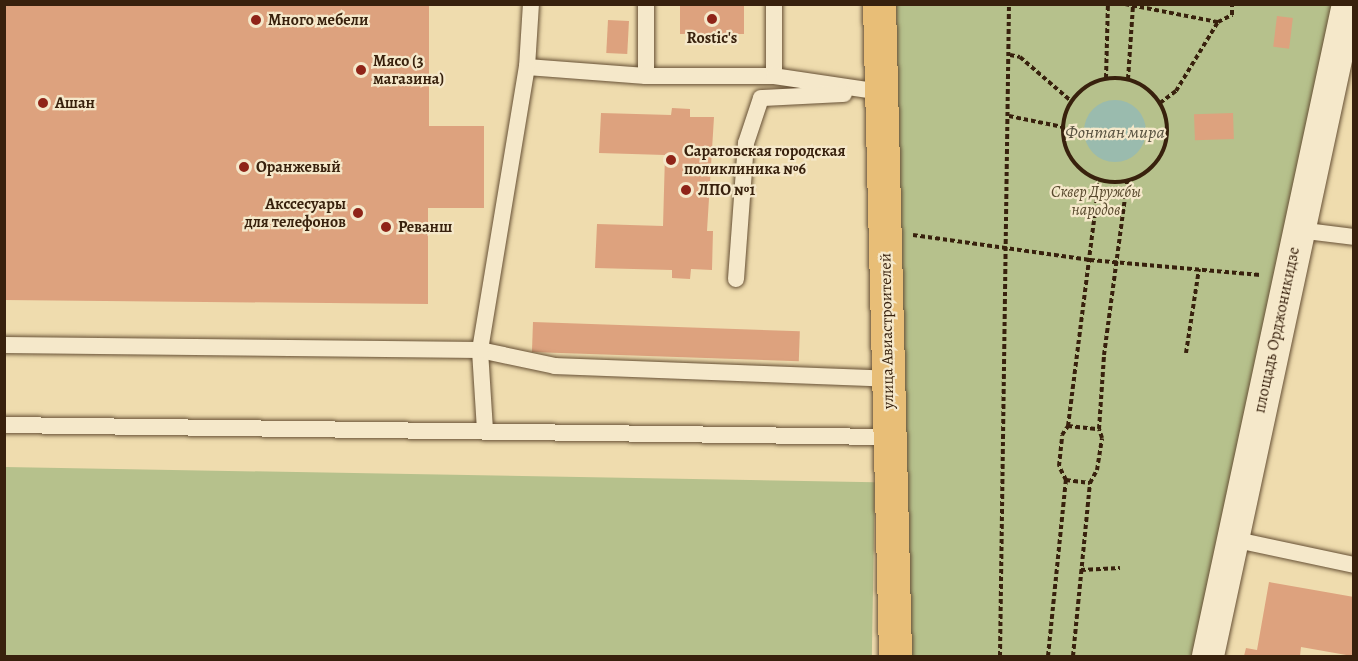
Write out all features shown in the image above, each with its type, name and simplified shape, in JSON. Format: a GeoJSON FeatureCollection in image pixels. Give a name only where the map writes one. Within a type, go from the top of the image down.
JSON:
{"type":"FeatureCollection","features":[{"type":"Feature","properties":{"kind":"main road","name":"улица Авиастроителей"},"geometry":{"type":"LineString","coordinates":[[879,4],[895,657]]}},
{"type":"Feature","properties":{"kind":"street","name":"площадь Орджоникидзе"},"geometry":{"type":"LineString","coordinates":[[1208,657],[1348,4]]}},
{"type":"Feature","properties":{"kind":"lane"},"geometry":{"type":"LineString","coordinates":[[485,430],[480,350],[527,67],[531,4]]}},
{"type":"Feature","properties":{"kind":"lane"},"geometry":{"type":"LineString","coordinates":[[646,4],[646,76]]}},
{"type":"Feature","properties":{"kind":"lane"},"geometry":{"type":"LineString","coordinates":[[774,4],[774,76]]}},
{"type":"Feature","properties":{"kind":"lane"},"geometry":{"type":"LineString","coordinates":[[527,67],[646,76],[774,76],[881,92]]}},
{"type":"Feature","properties":{"kind":"lane"},"geometry":{"type":"LineString","coordinates":[[736,279],[746,143],[761,98],[881,92]]}},
{"type":"Feature","properties":{"kind":"lane"},"geometry":{"type":"LineString","coordinates":[[1298,230],[1353,237]]}},
{"type":"Feature","properties":{"kind":"lane"},"geometry":{"type":"LineString","coordinates":[[4,345],[480,350],[555,366],[888,380]]}},
{"type":"Feature","properties":{"kind":"lane"},"geometry":{"type":"LineString","coordinates":[[4,425],[890,437]]}},
{"type":"Feature","properties":{"kind":"lane"},"geometry":{"type":"LineString","coordinates":[[1232,539],[1353,565]]}},
{"type":"Feature","properties":{"kind":"path"},"geometry":{"type":"LineString","coordinates":[[1000,657],[1009,4]]}},
{"type":"Feature","properties":{"kind":"path"},"geometry":{"type":"LineString","coordinates":[[1106,78],[1108,4]]}},
{"type":"Feature","properties":{"kind":"path"},"geometry":{"type":"LineString","coordinates":[[1125,4],[1218,22]]}},
{"type":"Feature","properties":{"kind":"path"},"geometry":{"type":"LineString","coordinates":[[1160,104],[1176,91],[1218,22],[1232,15],[1232,4]]}},
{"type":"Feature","properties":{"kind":"path"},"geometry":{"type":"LineString","coordinates":[[1128,79],[1133,5]]}},
{"type":"Feature","properties":{"kind":"path"},"geometry":{"type":"LineString","coordinates":[[1010,55],[1020,57],[1071,101]]}},
{"type":"Feature","properties":{"kind":"path"},"geometry":{"type":"LineString","coordinates":[[1106,78],[1128,79],[1144,86],[1160,104],[1168,131],[1165,148],[1143,175],[1127,182],[1099,180],[1076,166],[1068,154],[1063,128],[1071,101],[1080,91],[1106,78]]}},
{"type":"Feature","properties":{"kind":"path"},"geometry":{"type":"LineString","coordinates":[[1009,116],[1063,128]]}},
{"type":"Feature","properties":{"kind":"path"},"geometry":{"type":"LineString","coordinates":[[1048,657],[1066,480],[1059,466],[1062,435],[1068,426],[1099,180]]}},
{"type":"Feature","properties":{"kind":"path"},"geometry":{"type":"LineString","coordinates":[[1073,657],[1090,483],[1097,471],[1102,438],[1099,429],[1127,182]]}},
{"type":"Feature","properties":{"kind":"path"},"geometry":{"type":"LineString","coordinates":[[900,233],[1090,260],[1269,276]]}},
{"type":"Feature","properties":{"kind":"path"},"geometry":{"type":"LineString","coordinates":[[1186,353],[1200,269]]}},
{"type":"Feature","properties":{"kind":"path"},"geometry":{"type":"LineString","coordinates":[[1068,426],[1099,429]]}},
{"type":"Feature","properties":{"kind":"path"},"geometry":{"type":"LineString","coordinates":[[1066,480],[1090,483]]}},
{"type":"Feature","properties":{"kind":"path"},"geometry":{"type":"LineString","coordinates":[[1081,570],[1120,568]]}},
{"type":"Feature","properties":{"kind":"green space","name":"Сквер Дружбы народов"},"geometry":{"type":"Polygon","coordinates":[[[896,5],[1341,5],[1197,656],[909,656],[896,5]]]}},
{"type":"Feature","properties":{"kind":"green space"},"geometry":{"type":"Polygon","coordinates":[[[5,467],[875,482],[872,656],[4,656],[5,467]]]}},
{"type":"Feature","properties":{"kind":"water","name":"Фонтан мира"},"geometry":{"type":"Polygon","coordinates":[[[1115,100],[1127,102],[1137,109],[1144,119],[1146,131],[1144,143],[1137,153],[1127,160],[1115,162],[1103,160],[1093,153],[1086,143],[1084,131],[1086,119],[1093,109],[1103,102],[1115,100]]]}},
{"type":"Feature","properties":{"kind":"building","name":"Оранжевый"},"geometry":{"type":"Polygon","coordinates":[[[4,4],[429,4],[429,126],[484,126],[484,208],[428,208],[428,304],[4,300],[4,4]]]}},
{"type":"Feature","properties":{"kind":"building","name":"Rostic's"},"geometry":{"type":"Polygon","coordinates":[[[680,4],[744,4],[744,34],[680,34],[680,4]]]}},
{"type":"Feature","properties":{"kind":"building"},"geometry":{"type":"Polygon","coordinates":[[[1277,16],[1293,18],[1289,49],[1273,47],[1277,16]]]}},
{"type":"Feature","properties":{"kind":"building"},"geometry":{"type":"Polygon","coordinates":[[[608,20],[629,21],[627,54],[606,53],[608,20]]]}},
{"type":"Feature","properties":{"kind":"building","name":"ЛПО №1"},"geometry":{"type":"Polygon","coordinates":[[[672,108],[690,109],[690,117],[714,117],[707,231],[713,231],[712,270],[691,269],[690,279],[672,278],[672,270],[595,268],[597,224],[663,226],[665,155],[599,153],[601,113],[671,115],[672,108]]]}},
{"type":"Feature","properties":{"kind":"building"},"geometry":{"type":"Polygon","coordinates":[[[1233,113],[1234,139],[1195,140],[1194,114],[1233,113]]]}},
{"type":"Feature","properties":{"kind":"building"},"geometry":{"type":"Polygon","coordinates":[[[533,322],[800,331],[799,361],[532,352],[533,322]]]}},
{"type":"Feature","properties":{"kind":"building"},"geometry":{"type":"Polygon","coordinates":[[[1269,582],[1354,597],[1352,656],[1301,647],[1300,656],[1244,656],[1246,648],[1257,650],[1269,582]]]}},
{"type":"Feature","properties":{"kind":"place","name":"Rostic's"},"geometry":{"type":"Point","coordinates":[712,19]}},
{"type":"Feature","properties":{"kind":"place","name":"Много мебели"},"geometry":{"type":"Point","coordinates":[256,20]}},
{"type":"Feature","properties":{"kind":"place","name":"Мясо (3 магазина)"},"geometry":{"type":"Point","coordinates":[361,70]}},
{"type":"Feature","properties":{"kind":"place","name":"Ашан"},"geometry":{"type":"Point","coordinates":[43,103]}},
{"type":"Feature","properties":{"kind":"place","name":"Саратовская городская поликлиника №6"},"geometry":{"type":"Point","coordinates":[671,160]}},
{"type":"Feature","properties":{"kind":"place","name":"Оранжевый"},"geometry":{"type":"Point","coordinates":[244,167]}},
{"type":"Feature","properties":{"kind":"place","name":"ЛПО №1"},"geometry":{"type":"Point","coordinates":[686,190]}},
{"type":"Feature","properties":{"kind":"place","name":"Акссесуары для телефонов"},"geometry":{"type":"Point","coordinates":[358,213]}},
{"type":"Feature","properties":{"kind":"place","name":"Реванш"},"geometry":{"type":"Point","coordinates":[386,227]}}]}
